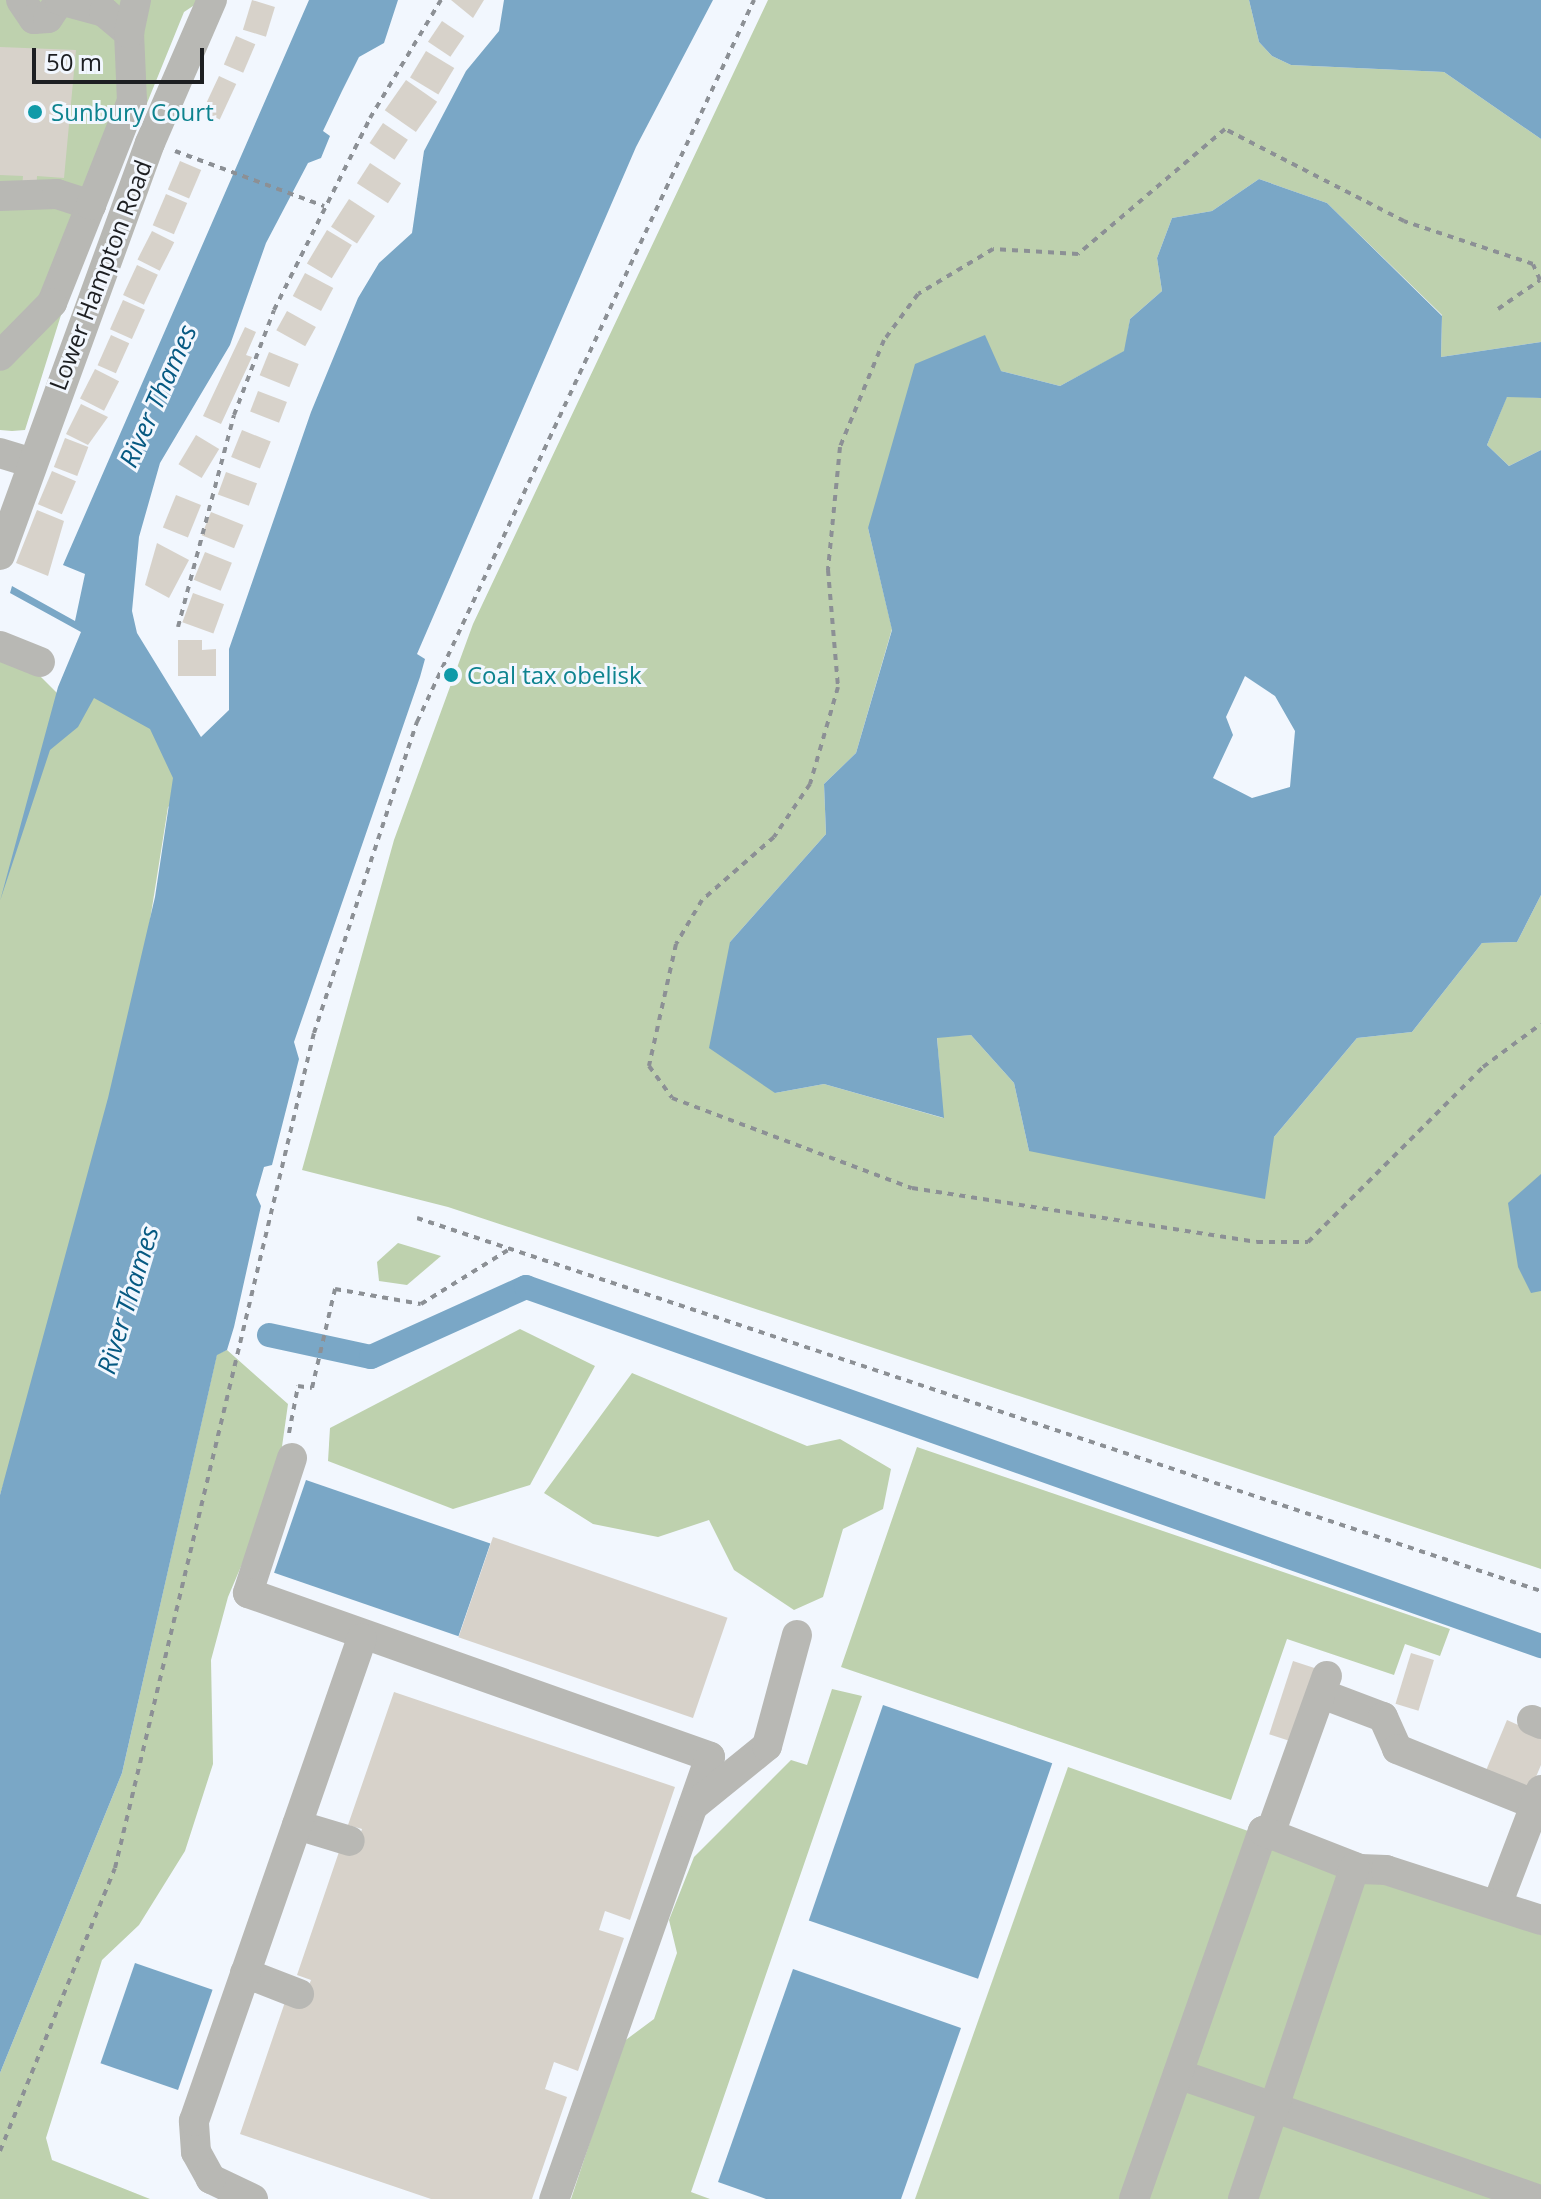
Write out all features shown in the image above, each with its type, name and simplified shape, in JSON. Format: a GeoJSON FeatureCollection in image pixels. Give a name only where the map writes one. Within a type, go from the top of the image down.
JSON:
{"type":"FeatureCollection","features":[{"type":"Feature","properties":{"kind":"street"},"geometry":{"type":"LineString","coordinates":[[0,4],[5,0]]}},
{"type":"Feature","properties":{"kind":"street"},"geometry":{"type":"LineString","coordinates":[[21,0],[34,19],[48,18],[60,0],[104,12],[129,33]]}},
{"type":"Feature","properties":{"kind":"street"},"geometry":{"type":"LineString","coordinates":[[0,356],[52,303],[132,101],[129,33],[136,0]]}},
{"type":"Feature","properties":{"kind":"street","name":"Lower Hampton Road"},"geometry":{"type":"LineString","coordinates":[[0,555],[7,504],[30,462],[150,143],[212,0]]}},
{"type":"Feature","properties":{"kind":"street"},"geometry":{"type":"LineString","coordinates":[[0,196],[57,194],[91,205]]}},
{"type":"Feature","properties":{"kind":"street"},"geometry":{"type":"LineString","coordinates":[[0,453],[30,462]]}},
{"type":"Feature","properties":{"kind":"street"},"geometry":{"type":"LineString","coordinates":[[0,646],[40,662]]}},
{"type":"Feature","properties":{"kind":"street"},"geometry":{"type":"LineString","coordinates":[[292,1458],[248,1593],[362,1638],[710,1757],[554,2199]]}},
{"type":"Feature","properties":{"kind":"street"},"geometry":{"type":"LineString","coordinates":[[693,1806],[767,1746],[797,1635]]}},
{"type":"Feature","properties":{"kind":"street"},"geometry":{"type":"LineString","coordinates":[[253,2199],[211,2179],[196,2152],[194,2121],[362,1638]]}},
{"type":"Feature","properties":{"kind":"street"},"geometry":{"type":"LineString","coordinates":[[1270,1834],[1324,1684],[1383,1717],[1397,1749],[1539,1801],[1497,1905]]}},
{"type":"Feature","properties":{"kind":"street"},"geometry":{"type":"LineString","coordinates":[[297,1825],[350,1841]]}},
{"type":"Feature","properties":{"kind":"street"},"geometry":{"type":"LineString","coordinates":[[1134,2199],[1263,1831],[1355,1867],[1386,1870],[1541,1920]]}},
{"type":"Feature","properties":{"kind":"street"},"geometry":{"type":"LineString","coordinates":[[1243,2199],[1355,1867]]}},
{"type":"Feature","properties":{"kind":"street"},"geometry":{"type":"LineString","coordinates":[[245,1973],[299,1994]]}},
{"type":"Feature","properties":{"kind":"street"},"geometry":{"type":"LineString","coordinates":[[1178,2074],[1536,2199]]}},
{"type":"Feature","properties":{"kind":"path"},"geometry":{"type":"LineString","coordinates":[[178,627],[234,415],[324,206],[441,0]]}},
{"type":"Feature","properties":{"kind":"path"},"geometry":{"type":"LineString","coordinates":[[0,2151],[115,1868],[314,1033],[417,722],[754,0]]}},
{"type":"Feature","properties":{"kind":"path"},"geometry":{"type":"LineString","coordinates":[[1498,309],[1540,280],[1533,264],[1404,221],[1225,129],[1078,254],[993,249],[918,294],[884,340],[840,447],[828,570],[838,687],[810,784],[774,837],[702,900],[676,944],[649,1066],[672,1098],[912,1188],[1257,1242],[1308,1242],[1483,1067],[1541,1024]]}},
{"type":"Feature","properties":{"kind":"path"},"geometry":{"type":"LineString","coordinates":[[150,143],[324,206]]}},
{"type":"Feature","properties":{"kind":"path"},"geometry":{"type":"LineString","coordinates":[[417,1218],[1541,1591]]}},
{"type":"Feature","properties":{"kind":"path"},"geometry":{"type":"LineString","coordinates":[[292,1458],[287,1446],[298,1386],[312,1388],[335,1289],[421,1304],[508,1250]]}},
{"type":"Feature","properties":{"kind":"green space"},"geometry":{"type":"Polygon","coordinates":[[[0,0],[202,0],[184,12],[61,315],[25,430],[12,431],[0,430],[0,0]]]}},
{"type":"Feature","properties":{"kind":"green space"},"geometry":{"type":"Polygon","coordinates":[[[768,0],[1249,0],[1259,42],[1272,56],[1291,65],[1444,72],[1541,139],[1541,342],[1441,357],[1442,315],[1327,203],[1259,179],[1212,211],[1172,218],[1157,258],[1162,291],[1130,319],[1125,351],[1060,386],[1001,371],[868,528],[892,629],[856,753],[824,784],[826,834],[730,942],[775,1093],[824,1084],[943,1118],[937,1037],[971,1035],[1014,1083],[1029,1151],[1274,1137],[1357,1038],[1412,1032],[1482,943],[1517,942],[1541,895],[1541,1569],[448,1207],[302,1170],[394,840],[473,624],[768,0]]]}},
{"type":"Feature","properties":{"kind":"green space"},"geometry":{"type":"Polygon","coordinates":[[[1507,396],[1541,398],[1541,450],[1509,466],[1487,445],[1507,396]]]}},
{"type":"Feature","properties":{"kind":"green space"},"geometry":{"type":"Polygon","coordinates":[[[0,659],[41,677],[59,695],[122,661],[201,780],[168,807],[123,1090],[94,1153],[84,1190],[91,1205],[0,1495],[0,659]]]}},
{"type":"Feature","properties":{"kind":"green space"},"geometry":{"type":"Polygon","coordinates":[[[398,1243],[441,1256],[407,1285],[379,1281],[377,1262],[398,1243]]]}},
{"type":"Feature","properties":{"kind":"green space"},"geometry":{"type":"Polygon","coordinates":[[[520,1329],[595,1366],[530,1485],[453,1509],[328,1461],[330,1428],[520,1329]]]}},
{"type":"Feature","properties":{"kind":"green space"},"geometry":{"type":"Polygon","coordinates":[[[227,1350],[288,1404],[277,1482],[228,1597],[211,1660],[213,1764],[185,1851],[139,1925],[102,1960],[46,2138],[52,2160],[150,2199],[0,2199],[0,2073],[122,1773],[217,1354],[227,1350]]]}},
{"type":"Feature","properties":{"kind":"green space"},"geometry":{"type":"Polygon","coordinates":[[[632,1373],[807,1446],[840,1439],[891,1469],[883,1509],[843,1529],[823,1597],[794,1610],[734,1570],[709,1520],[658,1537],[593,1524],[544,1493],[632,1373]]]}},
{"type":"Feature","properties":{"kind":"green space"},"geometry":{"type":"Polygon","coordinates":[[[917,1447],[1450,1629],[1440,1656],[1405,1644],[1394,1675],[1287,1639],[1231,1800],[841,1667],[917,1447]]]}},
{"type":"Feature","properties":{"kind":"green space"},"geometry":{"type":"Polygon","coordinates":[[[832,1689],[862,1696],[691,2192],[710,2199],[571,2199],[623,2042],[654,2019],[677,1953],[669,1920],[694,1857],[791,1760],[807,1765],[832,1689]]]}},
{"type":"Feature","properties":{"kind":"green space"},"geometry":{"type":"Polygon","coordinates":[[[1068,1767],[1541,1935],[1541,2199],[915,2199],[1068,1767]]]}},
{"type":"Feature","properties":{"kind":"water","name":"River Thames"},"geometry":{"type":"Polygon","coordinates":[[[309,0],[398,0],[384,43],[359,57],[323,131],[330,136],[321,158],[308,163],[266,243],[230,345],[160,463],[139,537],[132,611],[137,633],[201,737],[229,710],[229,649],[311,412],[358,298],[379,263],[412,233],[424,151],[466,71],[499,31],[504,0],[713,0],[636,147],[417,654],[425,659],[420,677],[294,1042],[299,1059],[272,1165],[264,1167],[256,1195],[261,1206],[234,1327],[227,1350],[217,1355],[122,1773],[0,2073],[0,1495],[108,1098],[155,897],[173,778],[150,729],[94,698],[78,727],[50,750],[0,901],[58,687],[81,632],[10,593],[12,586],[75,621],[85,574],[63,565],[309,0]]]}},
{"type":"Feature","properties":{"kind":"water"},"geometry":{"type":"Polygon","coordinates":[[[1249,0],[1541,0],[1541,139],[1444,72],[1291,65],[1272,56],[1259,42],[1249,0]]]}},
{"type":"Feature","properties":{"kind":"water"},"geometry":{"type":"Polygon","coordinates":[[[1259,179],[1327,203],[1442,316],[1441,357],[1541,342],[1541,398],[1507,397],[1487,445],[1509,466],[1541,450],[1541,895],[1517,942],[1482,943],[1412,1032],[1357,1038],[1274,1137],[1265,1199],[1029,1151],[1014,1083],[971,1035],[937,1038],[944,1118],[824,1084],[775,1093],[709,1048],[730,942],[826,834],[824,784],[856,753],[892,630],[868,528],[915,364],[985,335],[1001,371],[1060,386],[1124,351],[1130,319],[1162,291],[1157,258],[1172,218],[1212,211],[1259,179]],[[1245,676],[1226,717],[1233,735],[1213,778],[1252,798],[1290,787],[1295,731],[1275,696],[1245,676]]]}},
{"type":"Feature","properties":{"kind":"water"},"geometry":{"type":"Polygon","coordinates":[[[1541,1174],[1541,1291],[1531,1293],[1518,1267],[1508,1203],[1541,1174]]]}},
{"type":"Feature","properties":{"kind":"water"},"geometry":{"type":"Polygon","coordinates":[[[306,1480],[490,1543],[458,1636],[274,1573],[306,1480]]]}},
{"type":"Feature","properties":{"kind":"water"},"geometry":{"type":"Polygon","coordinates":[[[883,1705],[1052,1763],[978,1979],[809,1921],[883,1705]]]}},
{"type":"Feature","properties":{"kind":"water"},"geometry":{"type":"Polygon","coordinates":[[[135,1963],[213,1990],[178,2090],[100,2063],[135,1963]]]}},
{"type":"Feature","properties":{"kind":"water"},"geometry":{"type":"Polygon","coordinates":[[[793,1969],[961,2028],[901,2199],[766,2199],[718,2182],[793,1969]]]}},
{"type":"Feature","properties":{"kind":"building"},"geometry":{"type":"Polygon","coordinates":[[[252,0],[275,7],[266,37],[243,30],[252,0]]]}},
{"type":"Feature","properties":{"kind":"building"},"geometry":{"type":"Polygon","coordinates":[[[451,0],[484,0],[473,18],[451,0]]]}},
{"type":"Feature","properties":{"kind":"building"},"geometry":{"type":"Polygon","coordinates":[[[442,21],[464,36],[450,57],[428,42],[442,21]]]}},
{"type":"Feature","properties":{"kind":"building"},"geometry":{"type":"Polygon","coordinates":[[[236,36],[255,44],[243,73],[224,65],[236,36]]]}},
{"type":"Feature","properties":{"kind":"building","name":"Sunbury Court"},"geometry":{"type":"Polygon","coordinates":[[[0,47],[76,50],[64,178],[37,176],[36,200],[21,199],[23,176],[0,175],[0,47]]]}},
{"type":"Feature","properties":{"kind":"building"},"geometry":{"type":"Polygon","coordinates":[[[426,51],[454,68],[438,95],[410,78],[426,51]]]}},
{"type":"Feature","properties":{"kind":"building"},"geometry":{"type":"Polygon","coordinates":[[[219,76],[236,84],[220,119],[203,111],[219,76]]]}},
{"type":"Feature","properties":{"kind":"building"},"geometry":{"type":"Polygon","coordinates":[[[406,80],[437,102],[416,132],[385,110],[406,80]]]}},
{"type":"Feature","properties":{"kind":"building"},"geometry":{"type":"Polygon","coordinates":[[[383,123],[408,140],[394,160],[370,143],[383,123]]]}},
{"type":"Feature","properties":{"kind":"building"},"geometry":{"type":"Polygon","coordinates":[[[180,161],[201,170],[189,199],[168,190],[180,161]]]}},
{"type":"Feature","properties":{"kind":"building"},"geometry":{"type":"Polygon","coordinates":[[[370,163],[401,183],[388,203],[357,183],[370,163]]]}},
{"type":"Feature","properties":{"kind":"building"},"geometry":{"type":"Polygon","coordinates":[[[166,194],[187,203],[174,234],[153,225],[166,194]]]}},
{"type":"Feature","properties":{"kind":"building"},"geometry":{"type":"Polygon","coordinates":[[[349,199],[375,216],[357,244],[331,227],[349,199]]]}},
{"type":"Feature","properties":{"kind":"building"},"geometry":{"type":"Polygon","coordinates":[[[327,230],[352,245],[332,278],[307,263],[327,230]]]}},
{"type":"Feature","properties":{"kind":"building"},"geometry":{"type":"Polygon","coordinates":[[[152,231],[174,242],[160,271],[137,260],[152,231]]]}},
{"type":"Feature","properties":{"kind":"building"},"geometry":{"type":"Polygon","coordinates":[[[137,265],[158,275],[144,305],[123,295],[137,265]]]}},
{"type":"Feature","properties":{"kind":"building"},"geometry":{"type":"Polygon","coordinates":[[[305,273],[333,288],[321,311],[293,296],[305,273]]]}},
{"type":"Feature","properties":{"kind":"building"},"geometry":{"type":"Polygon","coordinates":[[[123,300],[145,310],[132,339],[110,329],[123,300]]]}},
{"type":"Feature","properties":{"kind":"building"},"geometry":{"type":"Polygon","coordinates":[[[287,311],[316,327],[305,346],[276,330],[287,311]]]}},
{"type":"Feature","properties":{"kind":"building"},"geometry":{"type":"Polygon","coordinates":[[[245,327],[256,332],[246,355],[252,357],[221,424],[203,416],[245,327]]]}},
{"type":"Feature","properties":{"kind":"building"},"geometry":{"type":"Polygon","coordinates":[[[111,335],[129,343],[116,373],[98,365],[111,335]]]}},
{"type":"Feature","properties":{"kind":"building"},"geometry":{"type":"Polygon","coordinates":[[[269,352],[299,364],[289,387],[260,375],[269,352]]]}},
{"type":"Feature","properties":{"kind":"building"},"geometry":{"type":"Polygon","coordinates":[[[95,369],[119,381],[104,411],[80,398],[95,369]]]}},
{"type":"Feature","properties":{"kind":"building"},"geometry":{"type":"Polygon","coordinates":[[[258,391],[287,402],[279,423],[250,412],[258,391]]]}},
{"type":"Feature","properties":{"kind":"building"},"geometry":{"type":"Polygon","coordinates":[[[81,404],[108,417],[88,445],[66,434],[81,404]]]}},
{"type":"Feature","properties":{"kind":"building"},"geometry":{"type":"Polygon","coordinates":[[[242,430],[271,442],[260,469],[231,457],[242,430]]]}},
{"type":"Feature","properties":{"kind":"building"},"geometry":{"type":"Polygon","coordinates":[[[196,435],[219,449],[202,478],[178,464],[196,435]]]}},
{"type":"Feature","properties":{"kind":"building"},"geometry":{"type":"Polygon","coordinates":[[[65,438],[88,447],[77,476],[54,467],[65,438]]]}},
{"type":"Feature","properties":{"kind":"building"},"geometry":{"type":"Polygon","coordinates":[[[52,471],[76,481],[62,514],[38,504],[52,471]]]}},
{"type":"Feature","properties":{"kind":"building"},"geometry":{"type":"Polygon","coordinates":[[[226,472],[257,483],[249,506],[218,495],[226,472]]]}},
{"type":"Feature","properties":{"kind":"building"},"geometry":{"type":"Polygon","coordinates":[[[176,495],[201,505],[188,538],[163,527],[176,495]]]}},
{"type":"Feature","properties":{"kind":"building"},"geometry":{"type":"Polygon","coordinates":[[[37,510],[64,521],[48,576],[16,563],[37,510]]]}},
{"type":"Feature","properties":{"kind":"building"},"geometry":{"type":"Polygon","coordinates":[[[211,512],[243,525],[234,548],[202,535],[211,512]]]}},
{"type":"Feature","properties":{"kind":"building"},"geometry":{"type":"Polygon","coordinates":[[[157,543],[189,560],[169,598],[145,585],[157,543]]]}},
{"type":"Feature","properties":{"kind":"building"},"geometry":{"type":"Polygon","coordinates":[[[205,552],[232,563],[221,591],[194,580],[205,552]]]}},
{"type":"Feature","properties":{"kind":"building"},"geometry":{"type":"Polygon","coordinates":[[[193,593],[224,604],[213,633],[182,622],[193,593]]]}},
{"type":"Feature","properties":{"kind":"building"},"geometry":{"type":"Polygon","coordinates":[[[178,640],[202,640],[202,650],[216,649],[216,676],[178,676],[178,640]]]}},
{"type":"Feature","properties":{"kind":"building"},"geometry":{"type":"Polygon","coordinates":[[[493,1537],[727,1618],[693,1718],[458,1637],[493,1537]]]}},
{"type":"Feature","properties":{"kind":"building"},"geometry":{"type":"Polygon","coordinates":[[[1411,1653],[1434,1660],[1418,1711],[1396,1704],[1411,1653]]]}},
{"type":"Feature","properties":{"kind":"building"},"geometry":{"type":"Polygon","coordinates":[[[1293,1661],[1321,1670],[1297,1743],[1269,1734],[1293,1661]]]}},
{"type":"Feature","properties":{"kind":"building"},"geometry":{"type":"Polygon","coordinates":[[[394,1692],[675,1787],[630,1920],[605,1911],[599,1930],[624,1938],[578,2071],[554,2062],[545,2089],[567,2097],[532,2199],[431,2199],[240,2134],[285,2002],[301,2007],[311,1980],[297,1975],[342,1843],[356,1847],[362,1829],[348,1825],[394,1692]]]}},
{"type":"Feature","properties":{"kind":"building"},"geometry":{"type":"Polygon","coordinates":[[[1507,1720],[1541,1735],[1541,1765],[1530,1791],[1485,1773],[1507,1720]]]}},
{"type":"Feature","properties":{"kind":"waterway"},"geometry":{"type":"LineString","coordinates":[[269,1335],[371,1357],[526,1287],[1541,1646]]}},
{"type":"Feature","properties":{"kind":"place","name":"Sunbury Court"},"geometry":{"type":"Point","coordinates":[35,112]}},
{"type":"Feature","properties":{"kind":"place","name":"Coal tax obelisk"},"geometry":{"type":"Point","coordinates":[451,675]}}]}
